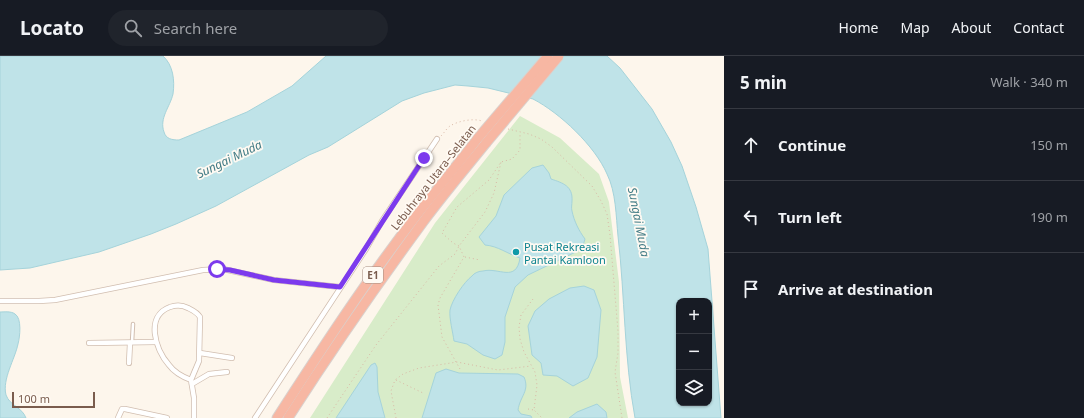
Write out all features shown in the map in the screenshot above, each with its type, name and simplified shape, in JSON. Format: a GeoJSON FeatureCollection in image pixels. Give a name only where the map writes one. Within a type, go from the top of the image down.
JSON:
{"type":"FeatureCollection","features":[{"type":"Feature","properties":{"kind":"highway","name":"Lebuhraya Utara–Selatan"},"geometry":{"type":"LineString","coordinates":[[288,418],[336,343],[392,265],[482,141],[548,56]]}},
{"type":"Feature","properties":{"kind":"highway","name":"Lebuhraya Utara–Selatan"},"geometry":{"type":"LineString","coordinates":[[277,418],[379,266],[416,217],[559,56]]}},
{"type":"Feature","properties":{"kind":"street"},"geometry":{"type":"LineString","coordinates":[[255,418],[437,139]]}},
{"type":"Feature","properties":{"kind":"street"},"geometry":{"type":"LineString","coordinates":[[0,301],[39,302],[54,300],[203,270],[217,269],[230,270],[274,280],[340,287]]}},
{"type":"Feature","properties":{"kind":"street"},"geometry":{"type":"LineString","coordinates":[[191,382],[170,366],[159,350],[156,342],[155,322],[160,312],[172,306],[185,307],[195,312],[200,317],[200,353],[197,370],[191,382],[194,398],[194,418]]}},
{"type":"Feature","properties":{"kind":"street"},"geometry":{"type":"LineString","coordinates":[[89,343],[156,342]]}},
{"type":"Feature","properties":{"kind":"street"},"geometry":{"type":"LineString","coordinates":[[129,363],[131,343]]}},
{"type":"Feature","properties":{"kind":"street"},"geometry":{"type":"LineString","coordinates":[[200,353],[232,358]]}},
{"type":"Feature","properties":{"kind":"street"},"geometry":{"type":"LineString","coordinates":[[191,382],[209,374],[227,372]]}},
{"type":"Feature","properties":{"kind":"street"},"geometry":{"type":"LineString","coordinates":[[118,418],[120,411],[125,409],[167,418]]}},
{"type":"Feature","properties":{"kind":"lane"},"geometry":{"type":"LineString","coordinates":[[131,343],[133,324]]}},
{"type":"Feature","properties":{"kind":"path"},"geometry":{"type":"LineString","coordinates":[[437,139],[450,126],[461,122],[478,120],[485,122]]}},
{"type":"Feature","properties":{"kind":"path"},"geometry":{"type":"LineString","coordinates":[[506,128],[541,139],[552,147],[592,186],[601,200],[607,214],[618,331],[618,353],[615,372],[622,418]]}},
{"type":"Feature","properties":{"kind":"path"},"geometry":{"type":"LineString","coordinates":[[464,257],[459,246],[453,243],[442,233],[457,207],[489,180],[501,162],[512,159],[520,150],[520,132]]}},
{"type":"Feature","properties":{"kind":"path"},"geometry":{"type":"LineString","coordinates":[[328,418],[376,345],[439,266],[455,254],[459,246],[485,212],[490,203],[498,178],[501,162]]}},
{"type":"Feature","properties":{"kind":"path"},"geometry":{"type":"LineString","coordinates":[[464,257],[480,260]]}},
{"type":"Feature","properties":{"kind":"path"},"geometry":{"type":"LineString","coordinates":[[460,369],[442,336],[438,305],[440,298],[464,257]]}},
{"type":"Feature","properties":{"kind":"path"},"geometry":{"type":"LineString","coordinates":[[533,298],[521,315],[519,327],[520,339],[535,372],[537,385],[534,410]]}},
{"type":"Feature","properties":{"kind":"path"},"geometry":{"type":"LineString","coordinates":[[396,418],[391,391],[395,380],[403,374],[419,368],[457,362],[498,370],[531,366]]}},
{"type":"Feature","properties":{"kind":"path"},"geometry":{"type":"LineString","coordinates":[[395,380],[423,393]]}},
{"type":"Feature","properties":{"kind":"path"},"geometry":{"type":"LineString","coordinates":[[528,409],[534,410],[542,418]]}},
{"type":"Feature","properties":{"kind":"green space","name":"Pusat Rekreasi Pantai Kamloon"},"geometry":{"type":"Polygon","coordinates":[[[520,116],[560,138],[599,174],[609,202],[619,282],[620,377],[628,418],[310,418],[435,223],[520,116]]]}},
{"type":"Feature","properties":{"kind":"water","name":"Sungai Muda"},"geometry":{"type":"Polygon","coordinates":[[[0,56],[163,56],[171,68],[174,83],[172,99],[164,117],[163,127],[168,138],[179,140],[247,112],[292,86],[326,56],[607,56],[620,68],[652,109],[671,142],[682,166],[696,207],[708,249],[712,298],[676,298],[676,406],[712,406],[712,301],[721,418],[635,418],[631,395],[615,204],[612,188],[607,174],[594,152],[576,131],[543,105],[533,99],[488,88],[455,85],[424,93],[402,101],[328,147],[309,155],[216,206],[176,224],[99,252],[30,268],[0,270],[0,56]]]}},
{"type":"Feature","properties":{"kind":"water"},"geometry":{"type":"Polygon","coordinates":[[[543,165],[549,173],[551,179],[563,184],[571,192],[574,218],[585,239],[582,249],[528,275],[515,287],[505,317],[505,342],[502,355],[495,359],[483,355],[467,344],[454,341],[450,310],[453,301],[465,282],[475,273],[489,270],[511,272],[518,266],[520,258],[499,248],[485,245],[479,237],[496,216],[504,195],[532,168],[543,165]]]}},
{"type":"Feature","properties":{"kind":"water"},"geometry":{"type":"Polygon","coordinates":[[[584,286],[594,290],[601,310],[597,357],[588,378],[573,386],[557,376],[543,375],[541,363],[532,355],[528,326],[535,311],[549,299],[570,288],[584,286]]]}},
{"type":"Feature","properties":{"kind":"water"},"geometry":{"type":"Polygon","coordinates":[[[0,312],[13,313],[19,319],[19,341],[7,376],[5,389],[8,399],[22,411],[26,418],[0,418],[0,312]]]}},
{"type":"Feature","properties":{"kind":"water"},"geometry":{"type":"Polygon","coordinates":[[[375,363],[377,367],[378,392],[385,418],[336,418],[371,365],[375,363]]]}},
{"type":"Feature","properties":{"kind":"water"},"geometry":{"type":"Polygon","coordinates":[[[446,369],[459,373],[518,374],[524,377],[526,386],[518,410],[521,414],[531,416],[532,418],[422,418],[436,373],[446,369]]]}},
{"type":"Feature","properties":{"kind":"water"},"geometry":{"type":"Polygon","coordinates":[[[597,404],[606,412],[607,418],[569,418],[577,412],[597,404]]]}},
{"type":"Feature","properties":{"kind":"place","name":"Pusat Rekreasi Pantai Kamloon"},"geometry":{"type":"Point","coordinates":[516,252]}},
{"type":"Feature","properties":{"kind":"route"},"geometry":{"type":"LineString","coordinates":[[217,269],[230,270],[274,280],[340,287],[424,158]]}}]}
